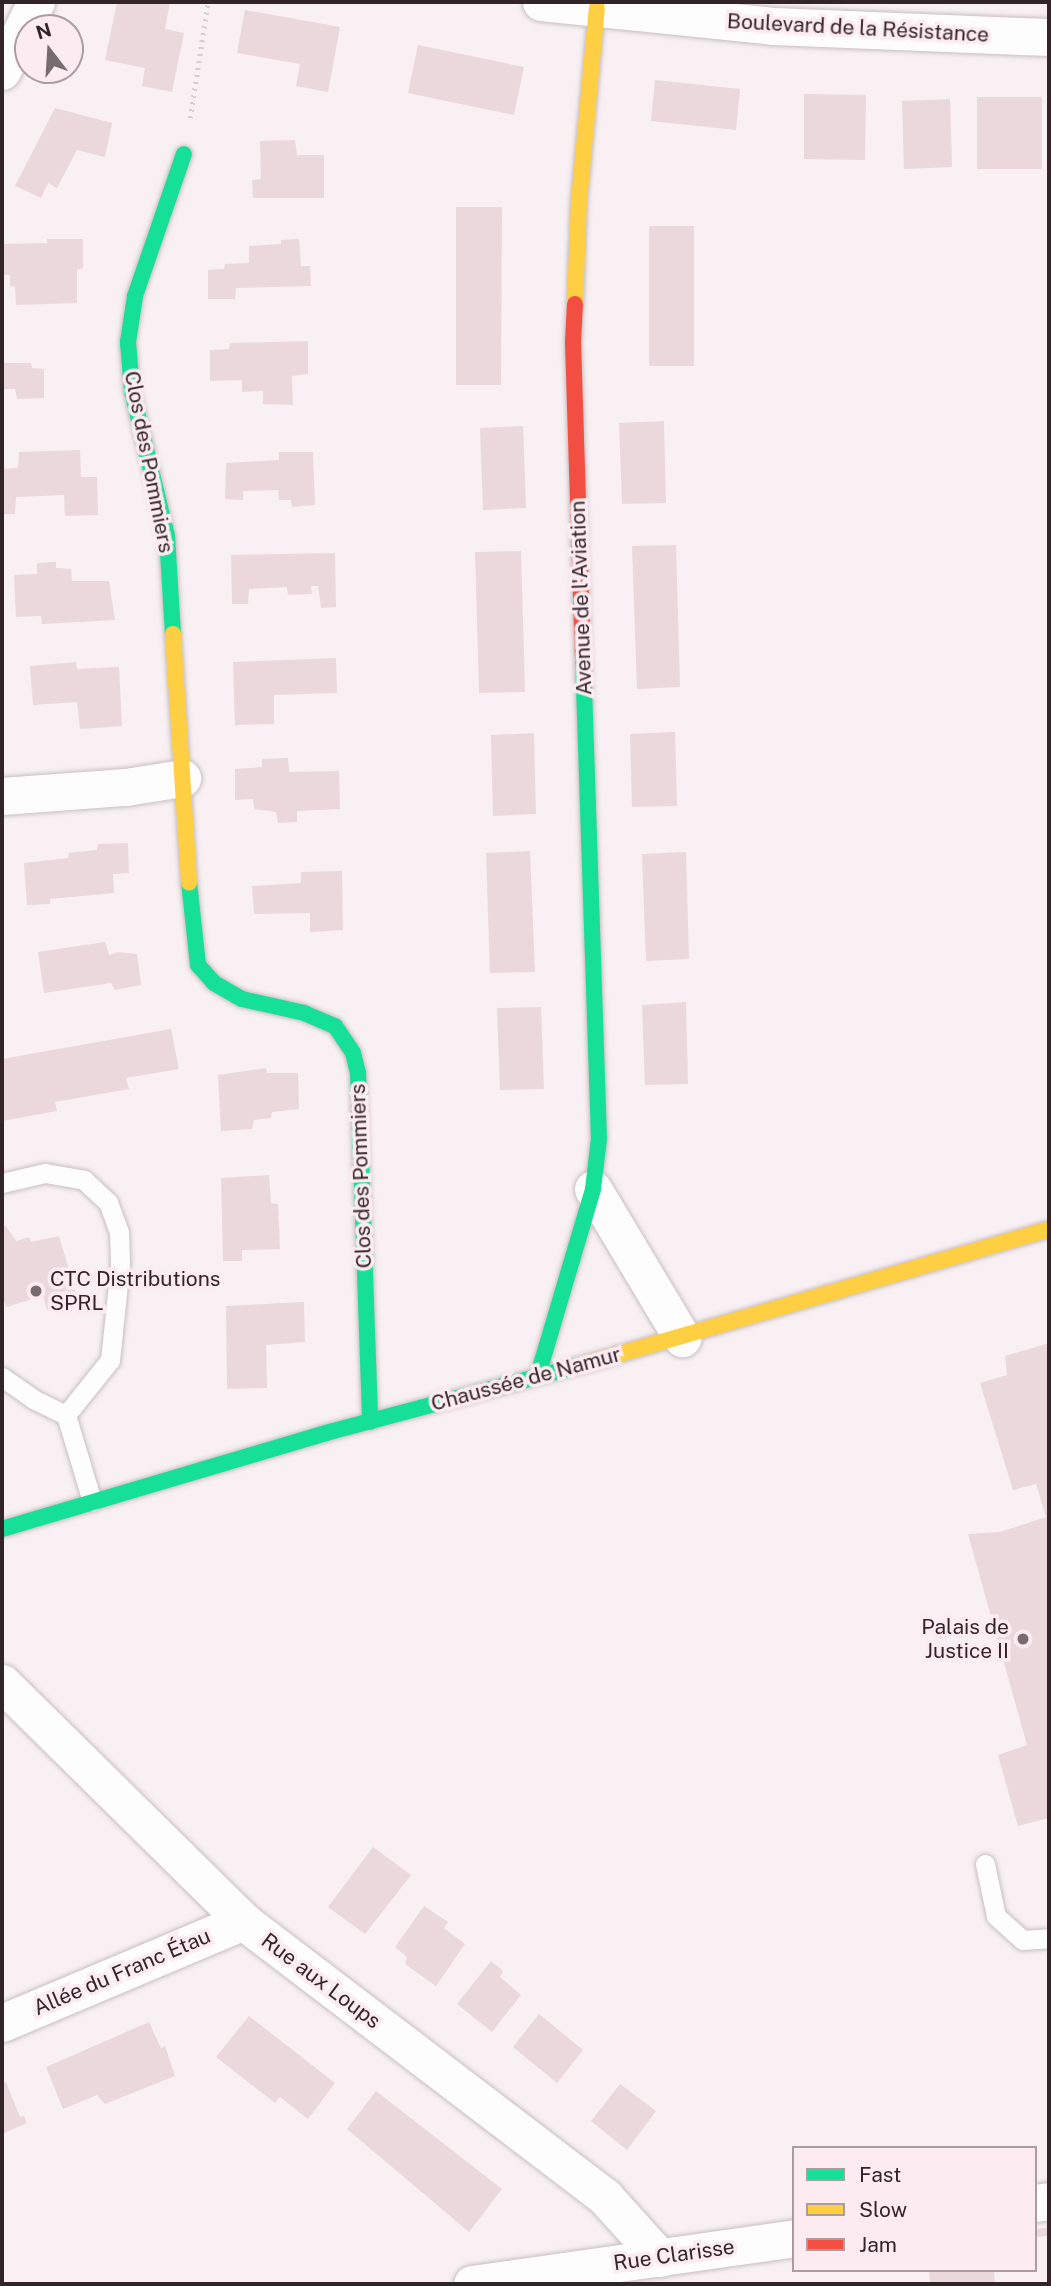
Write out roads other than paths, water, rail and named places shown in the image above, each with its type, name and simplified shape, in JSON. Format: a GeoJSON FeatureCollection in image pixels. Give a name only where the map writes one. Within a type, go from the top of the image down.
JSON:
{"type":"FeatureCollection","features":[{"type":"Feature","properties":{"kind":"street"},"geometry":{"type":"LineString","coordinates":[[2,71],[36,2]]}},
{"type":"Feature","properties":{"kind":"street","name":"Boulevard de la Résistance"},"geometry":{"type":"LineString","coordinates":[[550,3],[597,8],[638,7],[773,26],[1049,37]]}},
{"type":"Feature","properties":{"kind":"street","name":"Avenue de l'Aviation"},"geometry":{"type":"LineString","coordinates":[[538,1375],[593,1189],[599,1139],[573,342],[579,201],[597,8]]}},
{"type":"Feature","properties":{"kind":"street","name":"Clos des Pommiers"},"geometry":{"type":"LineString","coordinates":[[184,154],[135,296],[128,342],[132,391],[167,536],[192,926],[198,965],[214,983],[242,999],[304,1013],[335,1026],[353,1054],[358,1073],[370,1422]]}},
{"type":"Feature","properties":{"kind":"street"},"geometry":{"type":"LineString","coordinates":[[2,796],[125,786],[182,778]]}},
{"type":"Feature","properties":{"kind":"street"},"geometry":{"type":"LineString","coordinates":[[593,1189],[682,1338]]}},
{"type":"Feature","properties":{"kind":"street","name":"Chaussée de Namur"},"geometry":{"type":"LineString","coordinates":[[2,1529],[370,1422],[682,1338],[1049,1229]]}},
{"type":"Feature","properties":{"kind":"street","name":"Rue aux Loups"},"geometry":{"type":"LineString","coordinates":[[2,1683],[243,1921],[605,2197],[660,2258]]}},
{"type":"Feature","properties":{"kind":"street","name":"Allée du Franc Étau"},"geometry":{"type":"LineString","coordinates":[[2,2022],[243,1921]]}},
{"type":"Feature","properties":{"kind":"street","name":"Rue Clarisse"},"geometry":{"type":"LineString","coordinates":[[472,2284],[792,2238]]}},
{"type":"Feature","properties":{"kind":"lane"},"geometry":{"type":"LineString","coordinates":[[2,1183],[45,1173],[84,1180],[108,1202],[119,1232],[120,1265],[110,1360],[66,1415]]}},
{"type":"Feature","properties":{"kind":"lane"},"geometry":{"type":"LineString","coordinates":[[2,1377],[33,1399],[66,1415],[92,1501]]}},
{"type":"Feature","properties":{"kind":"lane"},"geometry":{"type":"LineString","coordinates":[[985,1864],[996,1916],[1023,1940],[1049,1938]]}},
{"type":"Feature","properties":{"kind":"place","name":"CTC Distributions SPRL"},"geometry":{"type":"Point","coordinates":[36,1291]}},
{"type":"Feature","properties":{"kind":"place","name":"Palais de Justice II"},"geometry":{"type":"Point","coordinates":[1023,1639]}}]}
